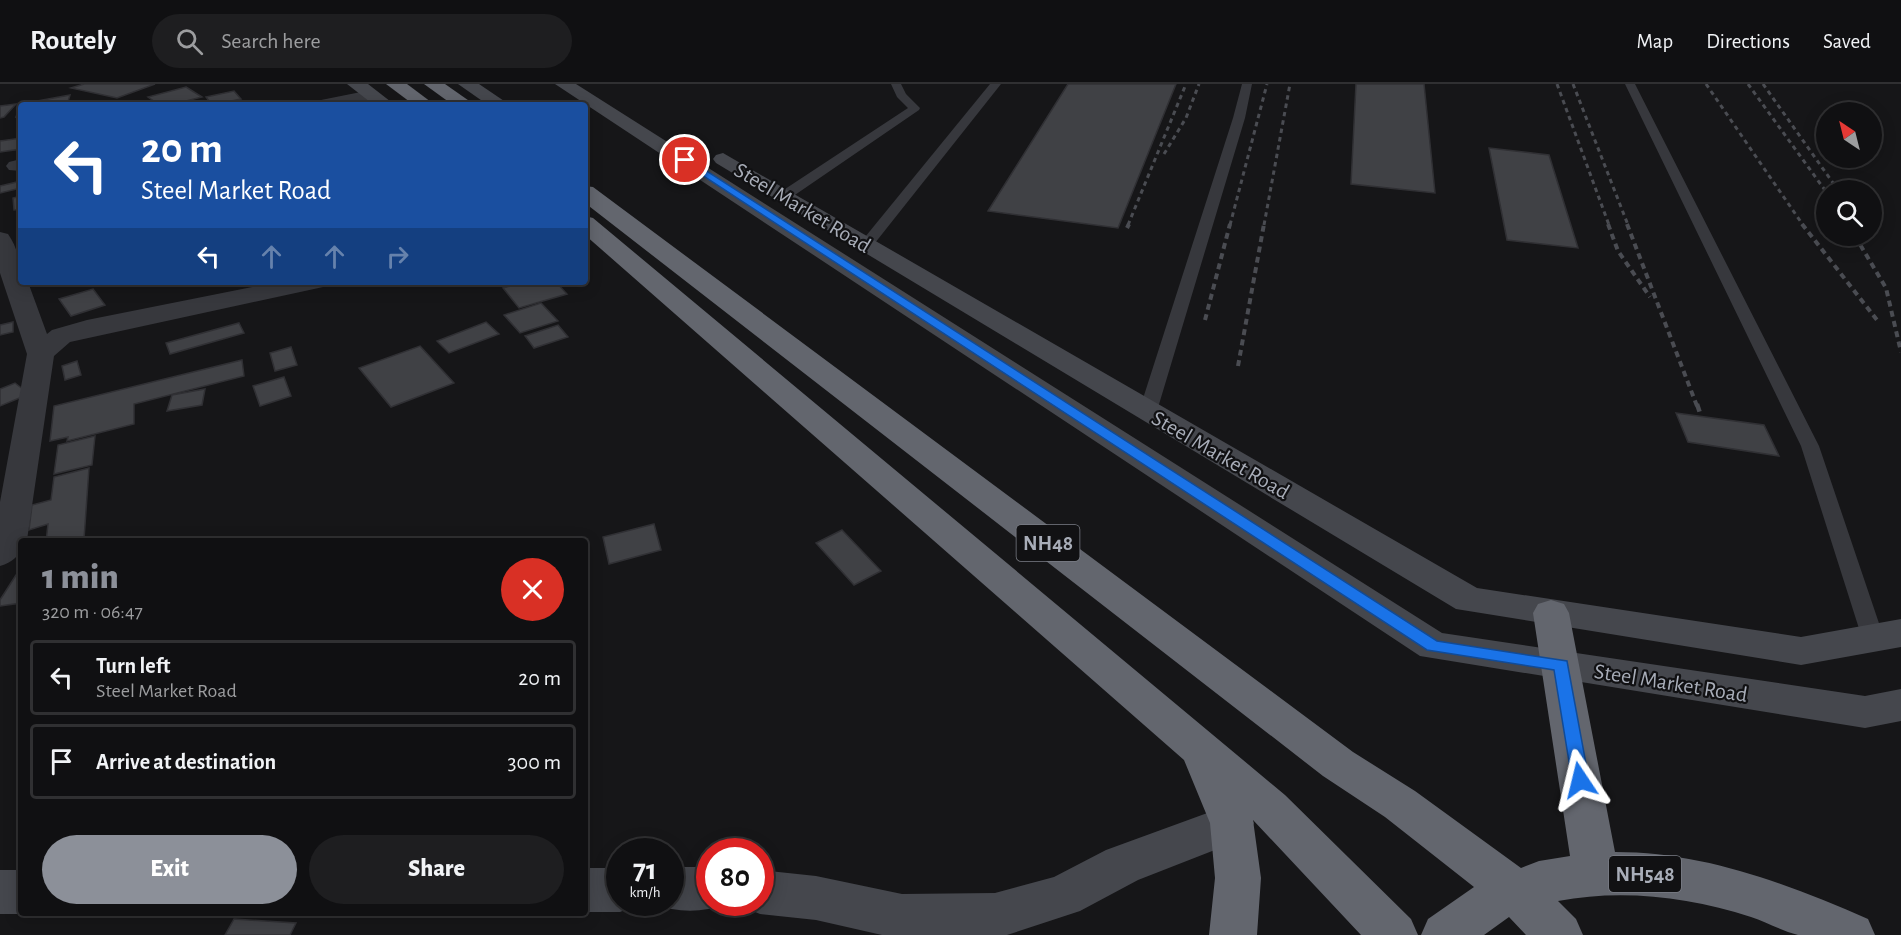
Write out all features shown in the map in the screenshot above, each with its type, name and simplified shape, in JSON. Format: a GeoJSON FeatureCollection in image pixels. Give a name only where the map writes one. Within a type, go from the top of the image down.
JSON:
{"type":"FeatureCollection","features":[{"type":"Feature","properties":{"kind":"highway"},"geometry":{"type":"LineString","coordinates":[[395,84],[422,102]]}},
{"type":"Feature","properties":{"kind":"highway"},"geometry":{"type":"LineString","coordinates":[[434,84],[461,102]]}},
{"type":"Feature","properties":{"kind":"highway","name":"NH48"},"geometry":{"type":"LineString","coordinates":[[588,194],[1338,764],[1400,804],[1514,890]]}},
{"type":"Feature","properties":{"kind":"highway","name":"NH48"},"geometry":{"type":"LineString","coordinates":[[588,226],[1270,808],[1394,935]]}},
{"type":"Feature","properties":{"kind":"highway"},"geometry":{"type":"LineString","coordinates":[[1551,613],[1596,872]]}},
{"type":"Feature","properties":{"kind":"highway"},"geometry":{"type":"LineString","coordinates":[[1202,751],[1232,823],[1238,878],[1233,935]]}},
{"type":"Feature","properties":{"kind":"highway","name":"NH548"},"geometry":{"type":"LineString","coordinates":[[1444,935],[1474,911],[1514,890],[1568,876],[1596,872],[1669,876],[1725,887],[1773,902],[1851,935]]}},
{"type":"Feature","properties":{"kind":"highway"},"geometry":{"type":"LineString","coordinates":[[1514,890],[1559,935]]}},
{"type":"Feature","properties":{"kind":"street"},"geometry":{"type":"LineString","coordinates":[[467,84],[496,102]]}},
{"type":"Feature","properties":{"kind":"street","name":"Steel Market Road"},"geometry":{"type":"LineString","coordinates":[[564,84],[1433,646],[1864,712],[1901,705]]}},
{"type":"Feature","properties":{"kind":"street","name":"Steel Market Road"},"geometry":{"type":"LineString","coordinates":[[598,84],[866,245],[1469,600],[1801,651],[1887,635]]}},
{"type":"Feature","properties":{"kind":"street"},"geometry":{"type":"LineString","coordinates":[[337,102],[371,95]]}},
{"type":"Feature","properties":{"kind":"street"},"geometry":{"type":"LineString","coordinates":[[0,239],[41,354],[3,545]]}},
{"type":"Feature","properties":{"kind":"street"},"geometry":{"type":"LineString","coordinates":[[41,354],[61,336],[87,328],[299,285]]}},
{"type":"Feature","properties":{"kind":"street"},"geometry":{"type":"LineString","coordinates":[[774,894],[816,898],[902,917],[995,916],[1063,896],[1122,865],[1232,823]]}},
{"type":"Feature","properties":{"kind":"street"},"geometry":{"type":"LineString","coordinates":[[588,890],[606,890]]}},
{"type":"Feature","properties":{"kind":"street"},"geometry":{"type":"LineString","coordinates":[[0,892],[18,892]]}},
{"type":"Feature","properties":{"kind":"lane"},"geometry":{"type":"LineString","coordinates":[[784,196],[915,108],[901,95],[896,84]]}},
{"type":"Feature","properties":{"kind":"lane"},"geometry":{"type":"LineString","coordinates":[[866,245],[996,84]]}},
{"type":"Feature","properties":{"kind":"lane"},"geometry":{"type":"LineString","coordinates":[[1148,411],[1247,84]]}},
{"type":"Feature","properties":{"kind":"lane"},"geometry":{"type":"LineString","coordinates":[[1630,84],[1810,446],[1887,635]]}},
{"type":"Feature","properties":{"kind":"building"},"geometry":{"type":"Polygon","coordinates":[[[84,84],[155,84],[117,98],[71,88],[84,84]]]}},
{"type":"Feature","properties":{"kind":"building"},"geometry":{"type":"Polygon","coordinates":[[[1068,84],[1176,84],[1118,228],[988,211],[1068,84]]]}},
{"type":"Feature","properties":{"kind":"building"},"geometry":{"type":"Polygon","coordinates":[[[1356,84],[1424,84],[1435,193],[1351,184],[1356,84]]]}},
{"type":"Feature","properties":{"kind":"building"},"geometry":{"type":"Polygon","coordinates":[[[186,87],[202,97],[182,102],[155,102],[148,97],[186,87]]]}},
{"type":"Feature","properties":{"kind":"building"},"geometry":{"type":"Polygon","coordinates":[[[234,91],[241,99],[210,102],[206,97],[234,91]]]}},
{"type":"Feature","properties":{"kind":"building"},"geometry":{"type":"Polygon","coordinates":[[[70,95],[68,102],[32,102],[70,95]]]}},
{"type":"Feature","properties":{"kind":"building"},"geometry":{"type":"Polygon","coordinates":[[[16,104],[4,117],[0,118],[0,106],[16,104]]]}},
{"type":"Feature","properties":{"kind":"building"},"geometry":{"type":"Polygon","coordinates":[[[18,138],[18,149],[0,152],[0,141],[18,138]]]}},
{"type":"Feature","properties":{"kind":"building"},"geometry":{"type":"Polygon","coordinates":[[[1489,148],[1549,155],[1578,248],[1507,240],[1489,148]]]}},
{"type":"Feature","properties":{"kind":"building"},"geometry":{"type":"Polygon","coordinates":[[[18,182],[18,189],[0,193],[0,186],[18,182]]]}},
{"type":"Feature","properties":{"kind":"building"},"geometry":{"type":"Polygon","coordinates":[[[18,197],[18,209],[14,210],[13,198],[18,197]]]}},
{"type":"Feature","properties":{"kind":"building"},"geometry":{"type":"Polygon","coordinates":[[[514,285],[559,285],[567,294],[519,308],[503,288],[514,285]]]}},
{"type":"Feature","properties":{"kind":"building"},"geometry":{"type":"Polygon","coordinates":[[[93,289],[105,305],[71,316],[59,299],[93,289]]]}},
{"type":"Feature","properties":{"kind":"building"},"geometry":{"type":"Polygon","coordinates":[[[541,303],[558,321],[520,333],[504,315],[541,303]]]}},
{"type":"Feature","properties":{"kind":"building"},"geometry":{"type":"Polygon","coordinates":[[[13,322],[13,332],[0,335],[0,325],[13,322]]]}},
{"type":"Feature","properties":{"kind":"building"},"geometry":{"type":"Polygon","coordinates":[[[486,322],[499,334],[449,353],[437,341],[486,322]]]}},
{"type":"Feature","properties":{"kind":"building"},"geometry":{"type":"Polygon","coordinates":[[[239,323],[244,333],[170,354],[166,343],[239,323]]]}},
{"type":"Feature","properties":{"kind":"building"},"geometry":{"type":"Polygon","coordinates":[[[558,325],[568,337],[534,348],[525,336],[558,325]]]}},
{"type":"Feature","properties":{"kind":"building"},"geometry":{"type":"Polygon","coordinates":[[[420,346],[454,383],[391,407],[359,368],[420,346]]]}},
{"type":"Feature","properties":{"kind":"building"},"geometry":{"type":"Polygon","coordinates":[[[291,347],[297,365],[275,371],[270,353],[291,347]]]}},
{"type":"Feature","properties":{"kind":"building"},"geometry":{"type":"Polygon","coordinates":[[[242,360],[244,376],[134,404],[134,424],[67,441],[68,437],[50,441],[54,406],[242,360]]]}},
{"type":"Feature","properties":{"kind":"building"},"geometry":{"type":"Polygon","coordinates":[[[77,361],[81,375],[65,380],[62,366],[77,361]]]}},
{"type":"Feature","properties":{"kind":"building"},"geometry":{"type":"Polygon","coordinates":[[[284,377],[291,396],[260,406],[253,386],[284,377]]]}},
{"type":"Feature","properties":{"kind":"building"},"geometry":{"type":"Polygon","coordinates":[[[15,383],[29,394],[0,406],[0,389],[15,383]]]}},
{"type":"Feature","properties":{"kind":"building"},"geometry":{"type":"Polygon","coordinates":[[[205,389],[202,405],[167,411],[172,395],[205,389]]]}},
{"type":"Feature","properties":{"kind":"building"},"geometry":{"type":"Polygon","coordinates":[[[1676,413],[1764,425],[1779,456],[1688,442],[1676,413]]]}},
{"type":"Feature","properties":{"kind":"building"},"geometry":{"type":"Polygon","coordinates":[[[95,436],[92,465],[54,474],[58,445],[95,436]]]}},
{"type":"Feature","properties":{"kind":"building"},"geometry":{"type":"Polygon","coordinates":[[[89,468],[84,538],[46,538],[48,524],[29,530],[32,505],[51,500],[54,477],[89,468]]]}},
{"type":"Feature","properties":{"kind":"building"},"geometry":{"type":"Polygon","coordinates":[[[654,524],[661,550],[609,564],[603,537],[654,524]]]}},
{"type":"Feature","properties":{"kind":"building"},"geometry":{"type":"Polygon","coordinates":[[[842,530],[881,571],[854,585],[816,543],[842,530]]]}},
{"type":"Feature","properties":{"kind":"building"},"geometry":{"type":"Polygon","coordinates":[[[18,575],[18,603],[0,606],[0,600],[18,575]]]}},
{"type":"Feature","properties":{"kind":"building"},"geometry":{"type":"Polygon","coordinates":[[[234,919],[296,923],[290,935],[225,935],[234,919]]]}},
{"type":"Feature","properties":{"kind":"railway"},"geometry":{"type":"LineString","coordinates":[[1128,225],[1186,84]]}},
{"type":"Feature","properties":{"kind":"railway"},"geometry":{"type":"LineString","coordinates":[[1164,154],[1186,118],[1199,84]]}},
{"type":"Feature","properties":{"kind":"railway"},"geometry":{"type":"LineString","coordinates":[[1230,225],[1267,84]]}},
{"type":"Feature","properties":{"kind":"railway"},"geometry":{"type":"LineString","coordinates":[[1264,225],[1290,84]]}},
{"type":"Feature","properties":{"kind":"railway"},"geometry":{"type":"LineString","coordinates":[[1557,84],[1609,225]]}},
{"type":"Feature","properties":{"kind":"railway"},"geometry":{"type":"LineString","coordinates":[[1573,84],[1628,225]]}},
{"type":"Feature","properties":{"kind":"railway"},"geometry":{"type":"LineString","coordinates":[[1706,84],[1803,225]]}},
{"type":"Feature","properties":{"kind":"railway"},"geometry":{"type":"LineString","coordinates":[[1748,84],[1818,180]]}},
{"type":"Feature","properties":{"kind":"railway"},"geometry":{"type":"LineString","coordinates":[[1763,84],[1831,180]]}},
{"type":"Feature","properties":{"kind":"railway"},"geometry":{"type":"LineString","coordinates":[[1127,228],[1129,224]]}},
{"type":"Feature","properties":{"kind":"railway"},"geometry":{"type":"LineString","coordinates":[[1205,320],[1230,224]]}},
{"type":"Feature","properties":{"kind":"railway"},"geometry":{"type":"LineString","coordinates":[[1238,366],[1264,224]]}},
{"type":"Feature","properties":{"kind":"railway"},"geometry":{"type":"LineString","coordinates":[[1608,224],[1618,251],[1650,297]]}},
{"type":"Feature","properties":{"kind":"railway"},"geometry":{"type":"LineString","coordinates":[[1627,224],[1697,406]]}},
{"type":"Feature","properties":{"kind":"railway"},"geometry":{"type":"LineString","coordinates":[[1802,224],[1877,320]]}},
{"type":"Feature","properties":{"kind":"railway"},"geometry":{"type":"LineString","coordinates":[[1861,246],[1886,288],[1901,352]]}},
{"type":"Feature","properties":{"kind":"railway"},"geometry":{"type":"LineString","coordinates":[[1697,404],[1700,413]]}},
{"type":"Feature","properties":{"kind":"route"},"geometry":{"type":"LineString","coordinates":[[685,160],[1433,646],[1561,665],[1580,780]]}}]}
